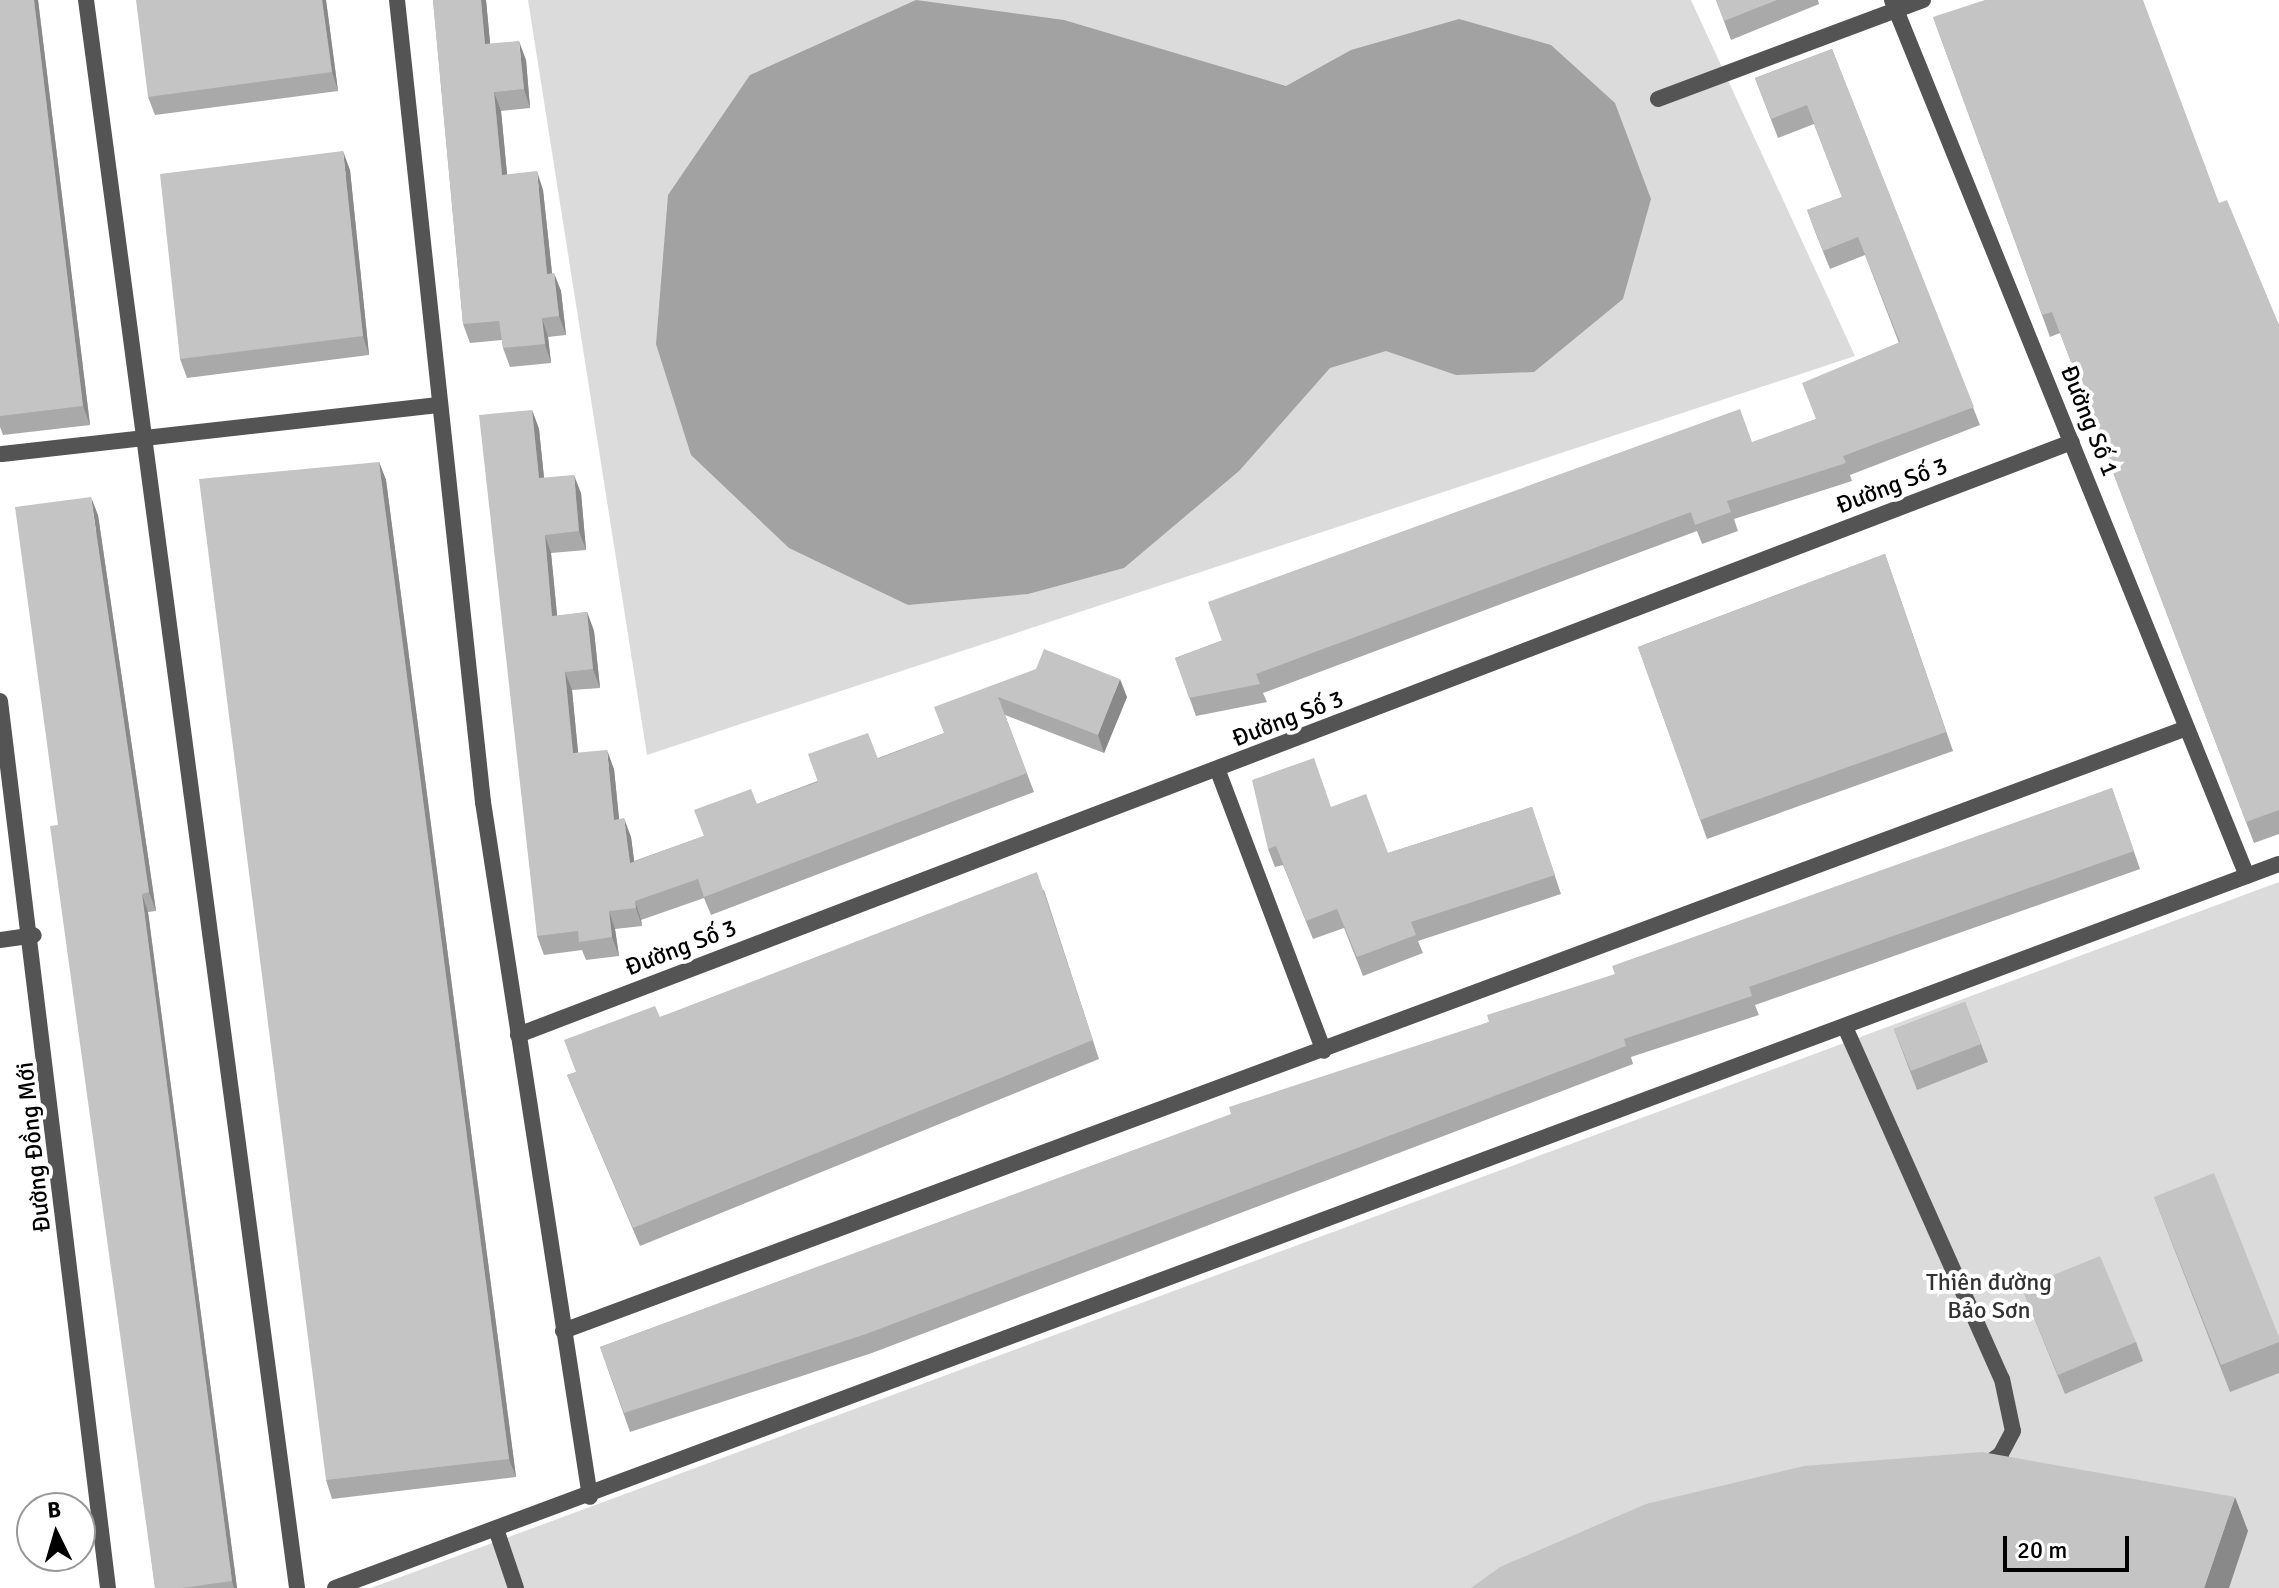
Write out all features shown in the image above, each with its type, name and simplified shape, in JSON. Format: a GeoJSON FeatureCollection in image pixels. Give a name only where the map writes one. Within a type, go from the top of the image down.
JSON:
{"type":"FeatureCollection","features":[{"type":"Feature","properties":{"kind":"street"},"geometry":{"type":"LineString","coordinates":[[86,0],[297,1588]]}},
{"type":"Feature","properties":{"kind":"street"},"geometry":{"type":"LineString","coordinates":[[397,0],[438,405],[483,802],[590,1497]]}},
{"type":"Feature","properties":{"kind":"street"},"geometry":{"type":"LineString","coordinates":[[1658,99],[1894,5],[1923,0]]}},
{"type":"Feature","properties":{"kind":"street","name":"Đường Số 1"},"geometry":{"type":"LineString","coordinates":[[1894,5],[2247,876]]}},
{"type":"Feature","properties":{"kind":"street"},"geometry":{"type":"LineString","coordinates":[[2,454],[438,405]]}},
{"type":"Feature","properties":{"kind":"street","name":"Đường Số 3"},"geometry":{"type":"LineString","coordinates":[[518,1035],[1218,771],[2072,442]]}},
{"type":"Feature","properties":{"kind":"street","name":"Đường Đồng Mới"},"geometry":{"type":"LineString","coordinates":[[0,701],[34,935],[108,1588]]}},
{"type":"Feature","properties":{"kind":"street"},"geometry":{"type":"LineString","coordinates":[[563,1331],[1324,1051],[2187,728]]}},
{"type":"Feature","properties":{"kind":"street"},"geometry":{"type":"LineString","coordinates":[[1218,771],[1324,1051]]}},
{"type":"Feature","properties":{"kind":"street"},"geometry":{"type":"LineString","coordinates":[[335,1588],[497,1532],[2279,864]]}},
{"type":"Feature","properties":{"kind":"street"},"geometry":{"type":"LineString","coordinates":[[0,940],[34,935]]}},
{"type":"Feature","properties":{"kind":"street"},"geometry":{"type":"LineString","coordinates":[[1845,1027],[2010,1406],[2009,1443],[1966,1471]]}},
{"type":"Feature","properties":{"kind":"street"},"geometry":{"type":"LineString","coordinates":[[497,1532],[516,1588]]}},
{"type":"Feature","properties":{"kind":"green space"},"geometry":{"type":"Polygon","coordinates":[[[528,0],[1691,0],[1855,356],[647,755],[528,0]]]}},
{"type":"Feature","properties":{"kind":"green space","name":"Thiên đường Bảo Sơn"},"geometry":{"type":"Polygon","coordinates":[[[2279,882],[2279,1588],[371,1588],[2279,882]]]}},
{"type":"Feature","properties":{"kind":"shaded area"},"geometry":{"type":"Polygon","coordinates":[[[916,0],[1064,20],[1286,86],[1351,50],[1459,19],[1551,45],[1615,103],[1651,199],[1623,299],[1534,372],[1456,375],[1386,351],[1330,368],[1239,471],[1124,568],[1028,594],[908,605],[789,548],[691,455],[656,344],[668,195],[750,75],[916,0]]]}},
{"type":"Feature","properties":{"kind":"building"},"geometry":{"type":"Polygon","coordinates":[[[0,0],[34,0],[83,406],[0,416],[0,0]]]}},
{"type":"Feature","properties":{"kind":"building"},"geometry":{"type":"Polygon","coordinates":[[[136,0],[322,0],[332,72],[148,97],[136,0]]]}},
{"type":"Feature","properties":{"kind":"building"},"geometry":{"type":"Polygon","coordinates":[[[433,0],[481,0],[485,44],[519,41],[524,89],[494,92],[502,175],[537,171],[547,274],[554,273],[559,316],[542,318],[545,344],[503,348],[499,321],[463,324],[433,0]]]}},
{"type":"Feature","properties":{"kind":"building"},"geometry":{"type":"Polygon","coordinates":[[[1716,0],[1777,0],[1724,21],[1716,0]]]}},
{"type":"Feature","properties":{"kind":"building"},"geometry":{"type":"Polygon","coordinates":[[[1985,0],[2143,0],[2219,203],[2227,200],[2279,325],[2279,810],[2246,822],[2052,312],[2042,315],[1933,17],[1985,0]]]}},
{"type":"Feature","properties":{"kind":"building"},"geometry":{"type":"Polygon","coordinates":[[[1832,49],[1974,407],[1843,456],[1846,463],[1727,501],[1731,512],[1695,525],[1691,512],[1256,674],[1260,684],[1189,698],[1175,658],[1222,641],[1208,602],[1740,409],[1752,442],[1816,419],[1802,383],[1900,342],[1858,237],[1823,251],[1807,210],[1842,197],[1807,105],[1771,119],[1755,78],[1832,49]]]}},
{"type":"Feature","properties":{"kind":"building"},"geometry":{"type":"Polygon","coordinates":[[[343,151],[363,336],[180,359],[160,174],[343,151]]]}},
{"type":"Feature","properties":{"kind":"building"},"geometry":{"type":"Polygon","coordinates":[[[532,410],[539,478],[574,475],[579,531],[545,535],[552,616],[587,612],[593,669],[565,672],[573,753],[607,750],[614,820],[624,818],[630,863],[704,836],[694,810],[751,789],[757,804],[818,782],[808,754],[868,733],[878,759],[944,733],[934,707],[1036,669],[1044,649],[1120,679],[1098,735],[998,697],[1027,773],[704,897],[698,879],[635,901],[636,908],[609,911],[612,937],[579,942],[578,931],[537,936],[479,415],[532,410]]]}},
{"type":"Feature","properties":{"kind":"building"},"geometry":{"type":"Polygon","coordinates":[[[379,462],[509,1459],[326,1480],[199,479],[379,462]]]}},
{"type":"Feature","properties":{"kind":"building"},"geometry":{"type":"Polygon","coordinates":[[[91,497],[149,892],[142,894],[232,1581],[182,1588],[155,1588],[50,826],[58,825],[15,507],[91,497]]]}},
{"type":"Feature","properties":{"kind":"building"},"geometry":{"type":"Polygon","coordinates":[[[1885,554],[1946,732],[1700,820],[1638,647],[1885,554]]]}},
{"type":"Feature","properties":{"kind":"building"},"geometry":{"type":"Polygon","coordinates":[[[1314,758],[1331,807],[1366,794],[1388,853],[1532,807],[1555,875],[1411,922],[1416,935],[1357,957],[1337,909],[1306,921],[1276,846],[1268,849],[1252,780],[1314,758]]]}},
{"type":"Feature","properties":{"kind":"building"},"geometry":{"type":"Polygon","coordinates":[[[2112,788],[2134,851],[1749,987],[1752,996],[1624,1039],[1626,1046],[866,1334],[624,1413],[600,1347],[1231,1114],[1229,1107],[1489,1022],[1487,1015],[1615,974],[1612,966],[2112,788]]]}},
{"type":"Feature","properties":{"kind":"building"},"geometry":{"type":"Polygon","coordinates":[[[1037,872],[1093,1040],[633,1228],[567,1075],[576,1072],[564,1040],[655,1006],[660,1017],[1037,872]]]}},
{"type":"Feature","properties":{"kind":"building"},"geometry":{"type":"Polygon","coordinates":[[[1965,1002],[1981,1044],[1911,1071],[1894,1029],[1965,1002]]]}},
{"type":"Feature","properties":{"kind":"building"},"geometry":{"type":"Polygon","coordinates":[[[2214,1173],[2279,1337],[2279,1342],[2221,1365],[2154,1197],[2214,1173]]]}},
{"type":"Feature","properties":{"kind":"building"},"geometry":{"type":"Polygon","coordinates":[[[2100,1256],[2136,1342],[2058,1375],[2022,1288],[2100,1256]]]}},
{"type":"Feature","properties":{"kind":"building"},"geometry":{"type":"Polygon","coordinates":[[[1982,1452],[2235,1497],[2204,1588],[1471,1588],[1500,1567],[1646,1504],[1804,1466],[1982,1452]]]}}]}
